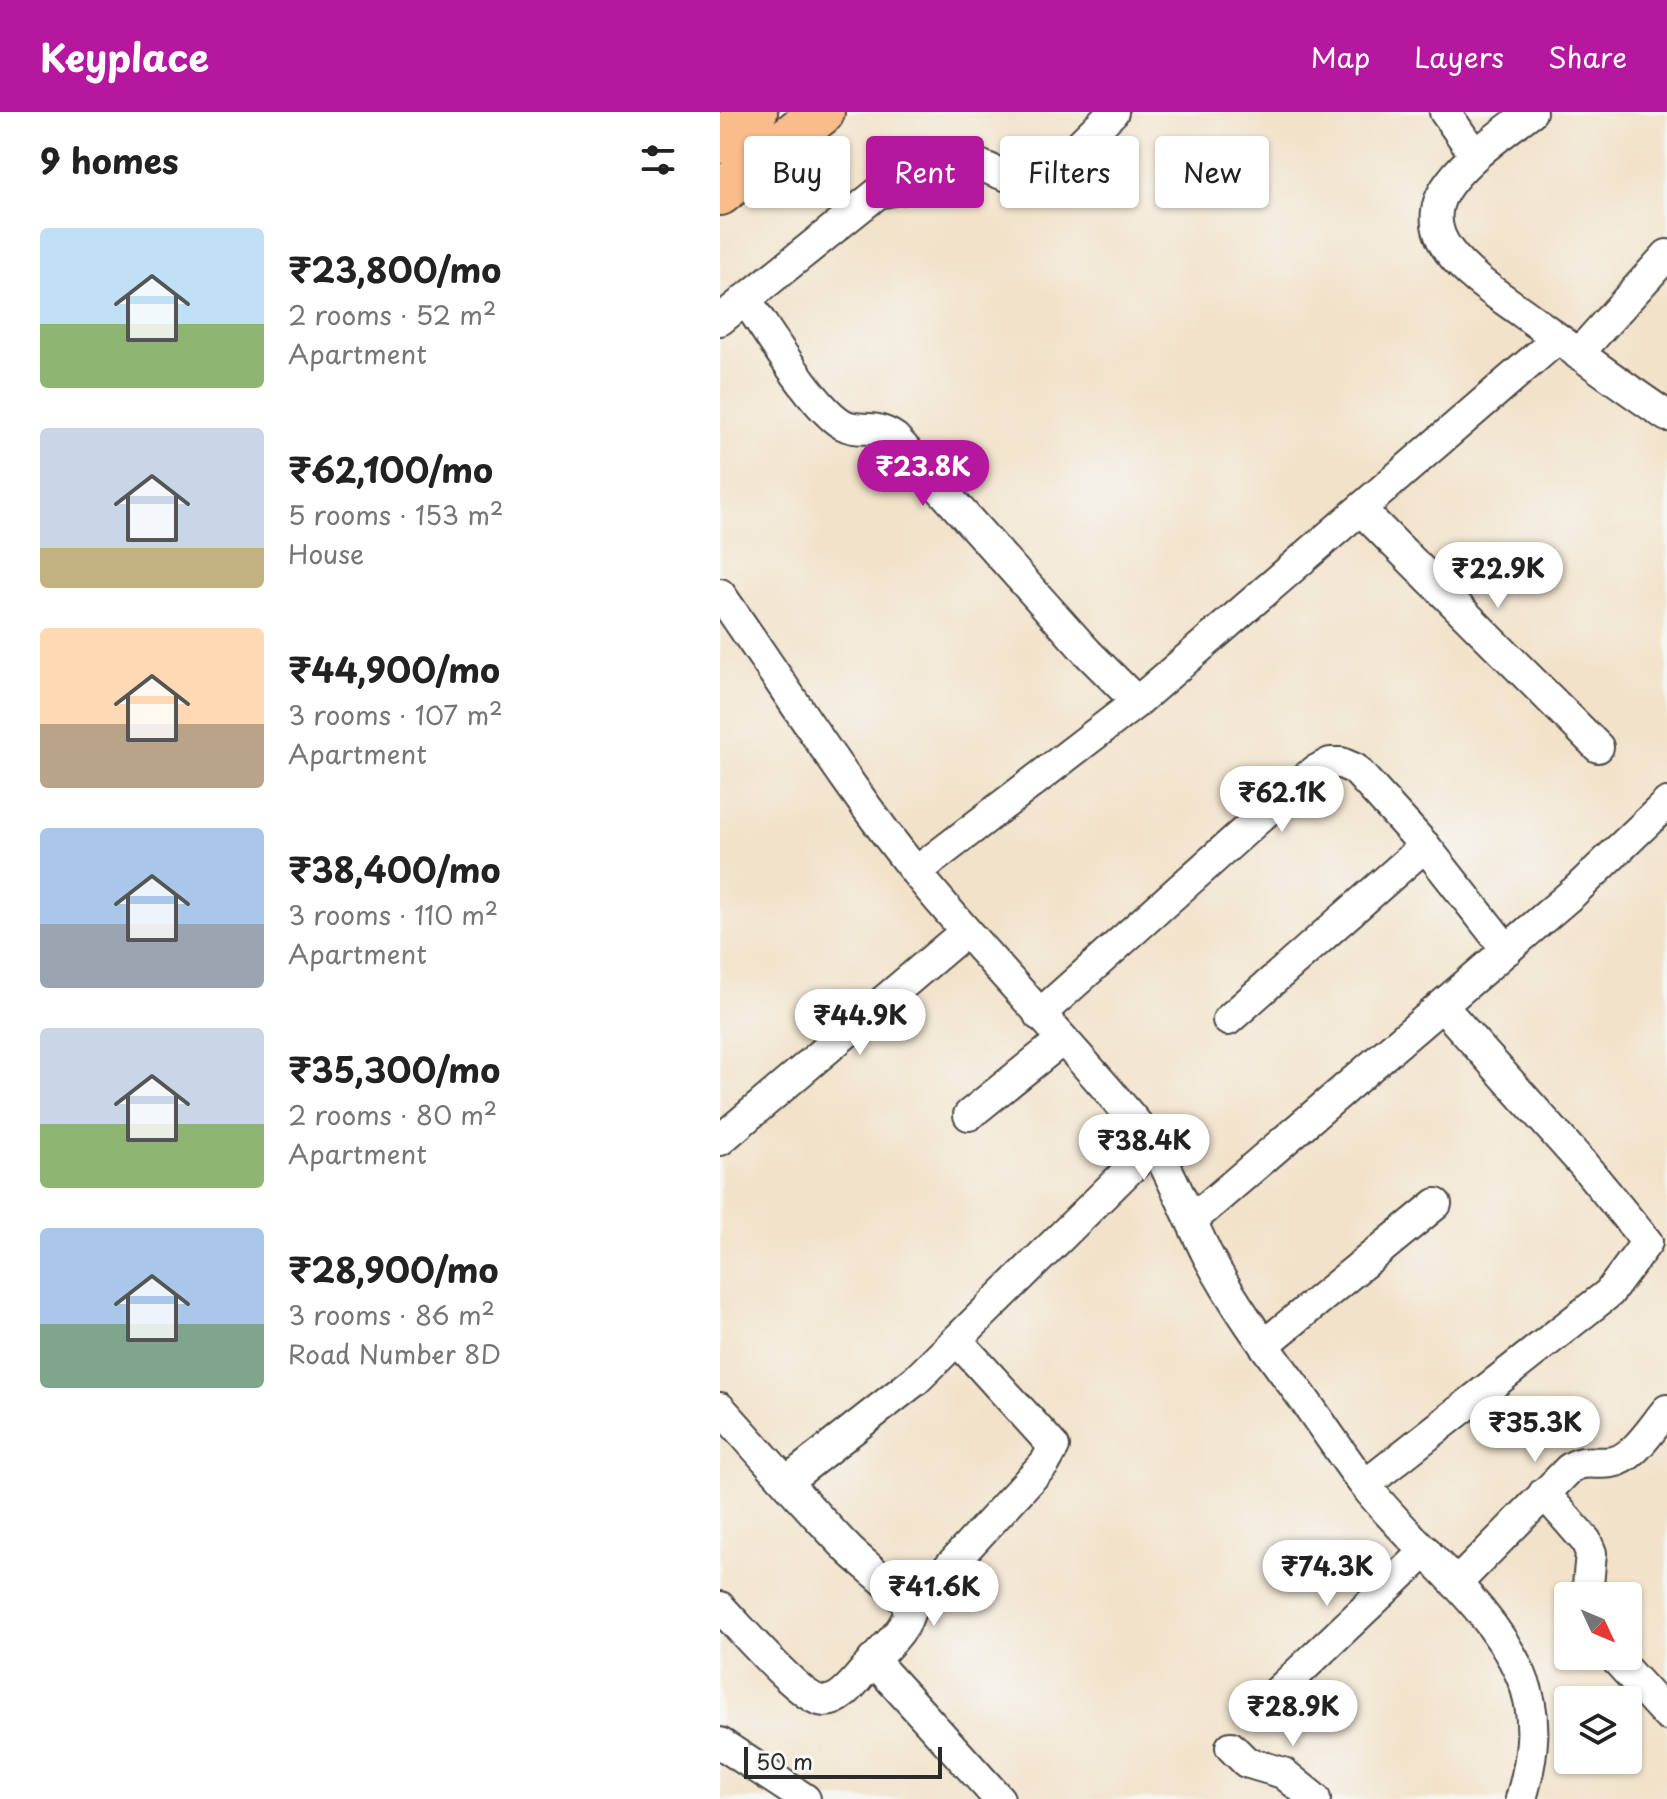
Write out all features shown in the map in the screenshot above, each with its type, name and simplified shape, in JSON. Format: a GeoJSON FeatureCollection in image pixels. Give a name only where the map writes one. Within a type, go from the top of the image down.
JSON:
{"type":"FeatureCollection","features":[{"type":"Feature","properties":{"kind":"highway"},"geometry":{"type":"LineString","coordinates":[[720,141],[755,112]]}},
{"type":"Feature","properties":{"kind":"highway"},"geometry":{"type":"LineString","coordinates":[[720,193],[822,112]]}},
{"type":"Feature","properties":{"kind":"street"},"geometry":{"type":"LineString","coordinates":[[720,320],[878,193],[924,184],[955,161],[963,159],[1017,178],[1040,180],[1049,175],[1113,112]]}},
{"type":"Feature","properties":{"kind":"street"},"geometry":{"type":"LineString","coordinates":[[1445,112],[1475,155]]}},
{"type":"Feature","properties":{"kind":"street"},"geometry":{"type":"LineString","coordinates":[[1531,112],[1475,155],[1449,184],[1436,209],[1438,234],[1469,272],[1667,416]]}},
{"type":"Feature","properties":{"kind":"street"},"geometry":{"type":"LineString","coordinates":[[916,872],[1137,702],[1361,510],[1568,346],[1667,255]]}},
{"type":"Feature","properties":{"kind":"street"},"geometry":{"type":"LineString","coordinates":[[745,299],[822,407],[846,427],[874,427],[895,438],[1087,652],[1137,702]]}},
{"type":"Feature","properties":{"kind":"street"},"geometry":{"type":"LineString","coordinates":[[1361,510],[1598,747]]}},
{"type":"Feature","properties":{"kind":"street"},"geometry":{"type":"LineString","coordinates":[[720,594],[838,766],[916,872],[965,932],[1154,1145],[1207,1254],[1264,1345],[1365,1485],[1456,1584],[1503,1641],[1522,1677],[1533,1713],[1532,1745],[1521,1799]]}},
{"type":"Feature","properties":{"kind":"street"},"geometry":{"type":"LineString","coordinates":[[1039,1015],[1295,786],[1330,763],[1341,763],[1355,769],[1425,846],[1507,950]]}},
{"type":"Feature","properties":{"kind":"street"},"geometry":{"type":"LineString","coordinates":[[1192,1220],[1574,892],[1665,809]]}},
{"type":"Feature","properties":{"kind":"street"},"geometry":{"type":"LineString","coordinates":[[1228,1020],[1425,846]]}},
{"type":"Feature","properties":{"kind":"street"},"geometry":{"type":"LineString","coordinates":[[720,1140],[965,932]]}},
{"type":"Feature","properties":{"kind":"street"},"geometry":{"type":"LineString","coordinates":[[1365,1485],[1609,1293],[1647,1242],[1582,1163],[1442,1006]]}},
{"type":"Feature","properties":{"kind":"street"},"geometry":{"type":"LineString","coordinates":[[969,1115],[1062,1040]]}},
{"type":"Feature","properties":{"kind":"street"},"geometry":{"type":"LineString","coordinates":[[787,1481],[881,1409],[957,1340],[1154,1145]]}},
{"type":"Feature","properties":{"kind":"street"},"geometry":{"type":"LineString","coordinates":[[1264,1345],[1436,1204]]}},
{"type":"Feature","properties":{"kind":"street"},"geometry":{"type":"LineString","coordinates":[[720,1607],[787,1676],[813,1698],[823,1701],[842,1694],[873,1660],[904,1624],[910,1609],[1045,1463],[1054,1447],[957,1340]]}},
{"type":"Feature","properties":{"kind":"street"},"geometry":{"type":"LineString","coordinates":[[720,1408],[844,1545],[906,1601],[910,1609]]}},
{"type":"Feature","properties":{"kind":"street"},"geometry":{"type":"LineString","coordinates":[[1456,1584],[1544,1493],[1579,1462],[1614,1462],[1627,1455],[1667,1410]]}},
{"type":"Feature","properties":{"kind":"street"},"geometry":{"type":"LineString","coordinates":[[1544,1493],[1586,1541],[1591,1553],[1588,1582]]}},
{"type":"Feature","properties":{"kind":"street"},"geometry":{"type":"LineString","coordinates":[[1265,1704],[1426,1551]]}},
{"type":"Feature","properties":{"kind":"street"},"geometry":{"type":"LineString","coordinates":[[873,1660],[999,1799]]}},
{"type":"Feature","properties":{"kind":"street"},"geometry":{"type":"LineString","coordinates":[[1626,1670],[1667,1715]]}},
{"type":"Feature","properties":{"kind":"street"},"geometry":{"type":"LineString","coordinates":[[720,1743],[805,1799]]}},
{"type":"Feature","properties":{"kind":"street"},"geometry":{"type":"LineString","coordinates":[[1231,1747],[1246,1762],[1283,1773],[1315,1799]]}}]}
